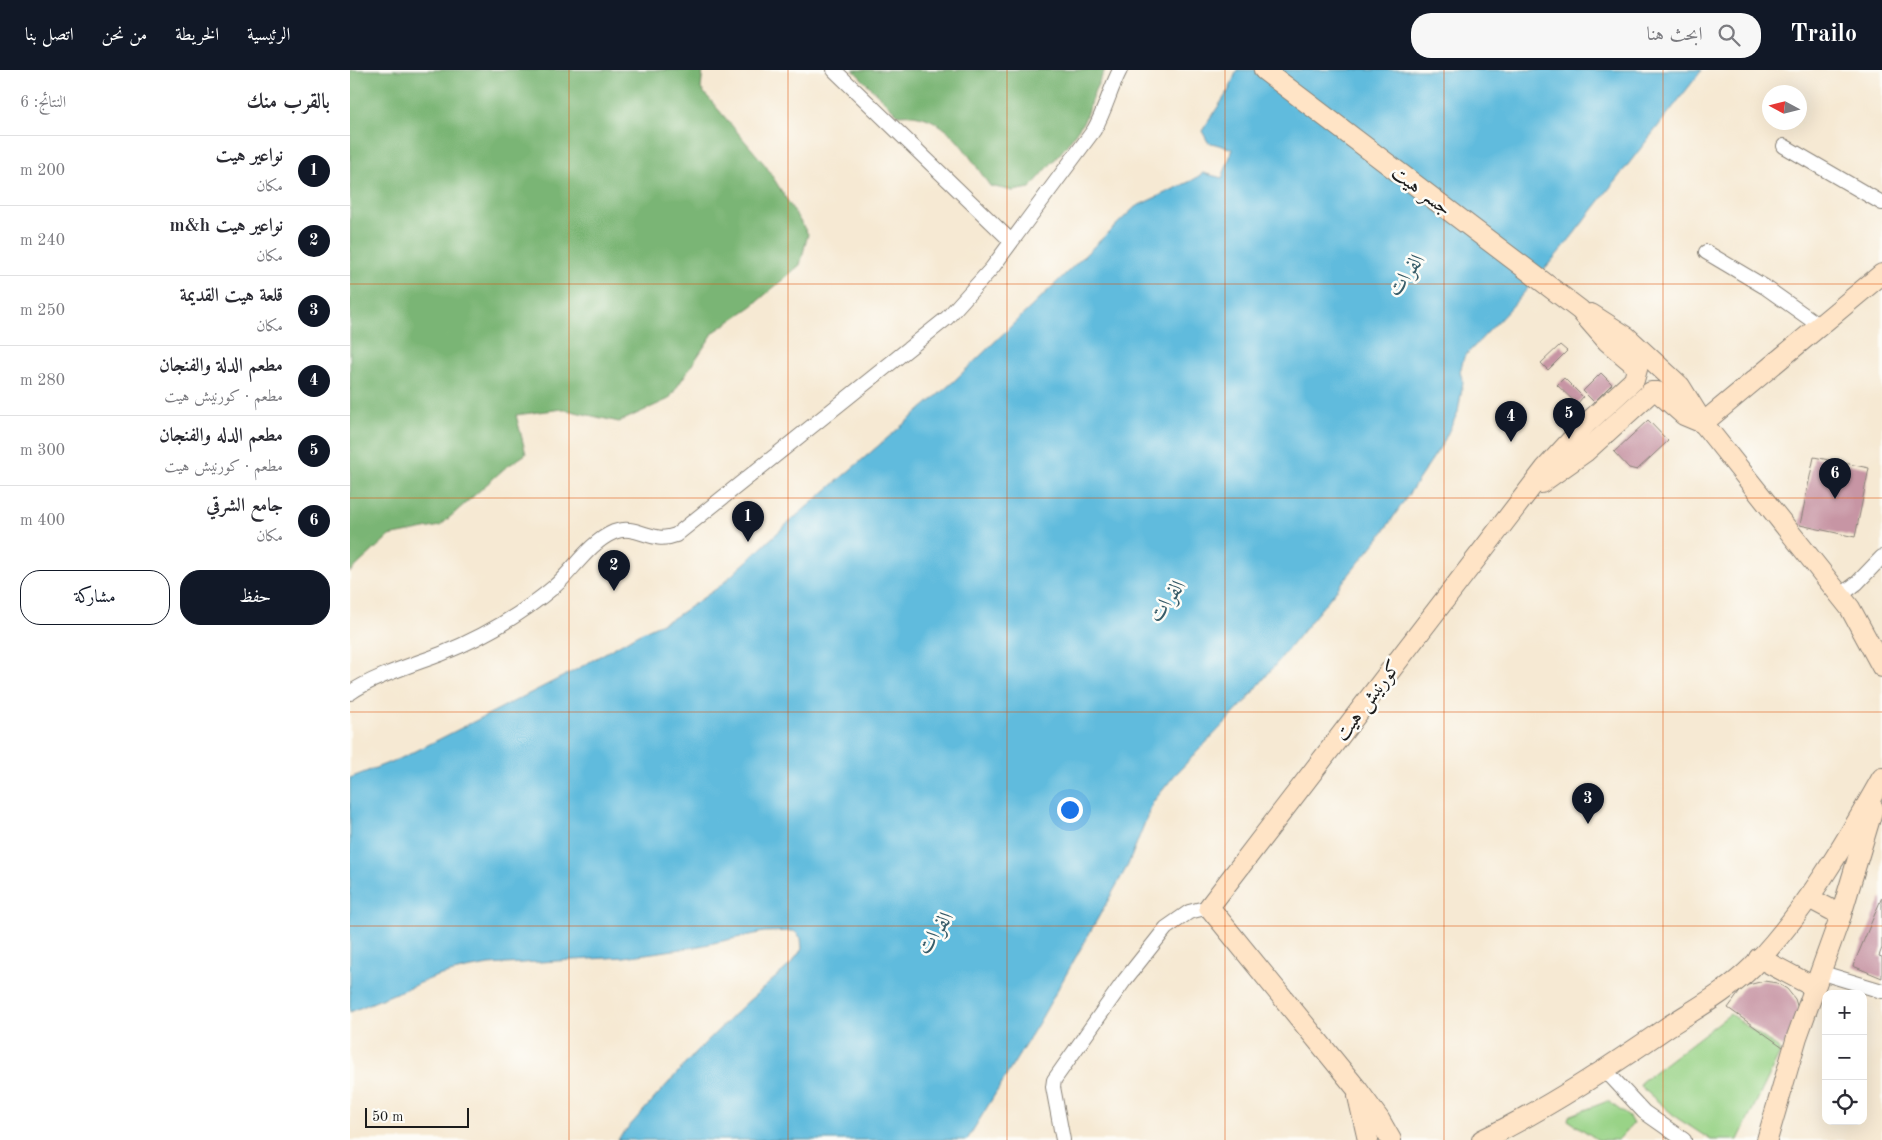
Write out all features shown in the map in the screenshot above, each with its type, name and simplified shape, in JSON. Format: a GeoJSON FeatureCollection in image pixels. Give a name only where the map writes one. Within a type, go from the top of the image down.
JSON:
{"type":"FeatureCollection","features":[{"type":"Feature","properties":{"kind":"main road","name":"جسر هيت"},"geometry":{"type":"LineString","coordinates":[[1264,70],[1580,310]]}},
{"type":"Feature","properties":{"kind":"main road"},"geometry":{"type":"LineString","coordinates":[[1704,423],[1882,274]]}},
{"type":"Feature","properties":{"kind":"main road"},"geometry":{"type":"LineString","coordinates":[[1580,310],[1616,329],[1670,375],[1690,399],[1704,423],[1841,595],[1882,668]]}},
{"type":"Feature","properties":{"kind":"main road","name":"كورنيش هيت"},"geometry":{"type":"LineString","coordinates":[[1209,907],[1526,493],[1565,446],[1636,377],[1637,370],[1634,363],[1607,341],[1580,310]]}},
{"type":"Feature","properties":{"kind":"main road","name":"كورنيش هيت"},"geometry":{"type":"LineString","coordinates":[[1526,493],[1585,452],[1651,392],[1658,392],[1684,415],[1704,423]]}},
{"type":"Feature","properties":{"kind":"main road"},"geometry":{"type":"LineString","coordinates":[[1482,1140],[1538,1111],[1605,1070],[1725,989],[1760,958],[1809,898],[1881,779]]}},
{"type":"Feature","properties":{"kind":"main road"},"geometry":{"type":"LineString","coordinates":[[1767,1140],[1816,979],[1841,915],[1881,779]]}},
{"type":"Feature","properties":{"kind":"main road"},"geometry":{"type":"LineString","coordinates":[[1809,898],[1841,915]]}},
{"type":"Feature","properties":{"kind":"main road"},"geometry":{"type":"LineString","coordinates":[[1209,907],[1357,1089],[1379,1118],[1391,1140]]}},
{"type":"Feature","properties":{"kind":"main road"},"geometry":{"type":"LineString","coordinates":[[1760,958],[1816,979]]}},
{"type":"Feature","properties":{"kind":"main road"},"geometry":{"type":"LineString","coordinates":[[1357,1089],[1368,1140]]}},
{"type":"Feature","properties":{"kind":"street"},"geometry":{"type":"LineString","coordinates":[[834,70],[1011,241]]}},
{"type":"Feature","properties":{"kind":"street"},"geometry":{"type":"LineString","coordinates":[[350,693],[490,631],[555,586],[604,537],[622,529],[629,529],[656,538],[666,539],[676,535],[947,318],[992,268],[1094,130],[1102,116],[1110,89],[1120,70]]}},
{"type":"Feature","properties":{"kind":"street"},"geometry":{"type":"LineString","coordinates":[[1784,146],[1882,203]]}},
{"type":"Feature","properties":{"kind":"street"},"geometry":{"type":"LineString","coordinates":[[1706,252],[1765,286],[1820,326]]}},
{"type":"Feature","properties":{"kind":"street"},"geometry":{"type":"LineString","coordinates":[[1841,595],[1857,583],[1882,557]]}},
{"type":"Feature","properties":{"kind":"street"},"geometry":{"type":"LineString","coordinates":[[1063,1140],[1053,1087],[1054,1080],[1124,981],[1166,928],[1188,912],[1209,907]]}},
{"type":"Feature","properties":{"kind":"street"},"geometry":{"type":"LineString","coordinates":[[1816,979],[1882,991]]}},
{"type":"Feature","properties":{"kind":"street"},"geometry":{"type":"LineString","coordinates":[[1605,1070],[1644,1112],[1684,1140]]}},
{"type":"Feature","properties":{"kind":"green space"},"geometry":{"type":"Polygon","coordinates":[[[350,70],[703,70],[701,89],[766,166],[808,234],[800,265],[752,306],[714,332],[669,399],[619,422],[562,409],[516,415],[526,454],[505,468],[440,526],[389,536],[350,572],[350,70]]]}},
{"type":"Feature","properties":{"kind":"green space"},"geometry":{"type":"Polygon","coordinates":[[[853,70],[1105,70],[1095,90],[1084,121],[1064,149],[1030,188],[1013,191],[990,186],[953,136],[929,119],[915,115],[898,115],[853,70]]]}},
{"type":"Feature","properties":{"kind":"green space"},"geometry":{"type":"Polygon","coordinates":[[[1730,1014],[1778,1048],[1780,1053],[1738,1140],[1711,1140],[1677,1118],[1640,1086],[1641,1082],[1730,1014]]]}},
{"type":"Feature","properties":{"kind":"green space"},"geometry":{"type":"Polygon","coordinates":[[[1608,1101],[1629,1117],[1633,1124],[1618,1140],[1598,1140],[1568,1120],[1569,1116],[1608,1101]]]}},
{"type":"Feature","properties":{"kind":"water","name":"الفرات"},"geometry":{"type":"Polygon","coordinates":[[[1237,70],[1702,70],[1566,244],[1509,310],[1464,357],[1460,372],[1463,382],[1458,412],[1443,443],[1382,534],[1245,702],[1174,776],[1153,802],[1128,865],[1038,1024],[967,1140],[617,1140],[698,1050],[745,1004],[790,965],[802,949],[801,938],[794,931],[764,932],[695,947],[624,957],[489,965],[466,969],[437,976],[350,1012],[350,778],[406,756],[572,672],[638,634],[675,617],[719,587],[788,523],[953,382],[1135,207],[1193,180],[1203,173],[1222,178],[1233,149],[1208,142],[1202,131],[1229,90],[1237,70]]]}},
{"type":"Feature","properties":{"kind":"building"},"geometry":{"type":"Polygon","coordinates":[[[1560,345],[1567,351],[1548,370],[1541,363],[1560,345]]]}},
{"type":"Feature","properties":{"kind":"building"},"geometry":{"type":"Polygon","coordinates":[[[1601,373],[1612,384],[1594,402],[1583,391],[1601,373]]]}},
{"type":"Feature","properties":{"kind":"building"},"geometry":{"type":"Polygon","coordinates":[[[1564,378],[1583,397],[1577,404],[1557,385],[1564,378]]]}},
{"type":"Feature","properties":{"kind":"building"},"geometry":{"type":"Polygon","coordinates":[[[1571,402],[1588,417],[1583,423],[1566,408],[1571,402]]]}},
{"type":"Feature","properties":{"kind":"building"},"geometry":{"type":"Polygon","coordinates":[[[1648,420],[1668,441],[1637,470],[1629,468],[1614,452],[1648,420]]]}},
{"type":"Feature","properties":{"kind":"building"},"geometry":{"type":"Polygon","coordinates":[[[1814,457],[1869,468],[1855,537],[1800,525],[1814,457]]]}},
{"type":"Feature","properties":{"kind":"building"},"geometry":{"type":"Polygon","coordinates":[[[1882,897],[1882,948],[1879,956],[1882,957],[1882,978],[1853,966],[1882,897]]]}},
{"type":"Feature","properties":{"kind":"building"},"geometry":{"type":"Polygon","coordinates":[[[1764,981],[1777,983],[1787,989],[1795,999],[1799,1012],[1795,1030],[1783,1047],[1728,1008],[1744,986],[1764,981]]]}},
{"type":"Feature","properties":{"kind":"place","name":"مطعم الدله والفنجان"},"geometry":{"type":"Point","coordinates":[1569,439]}},
{"type":"Feature","properties":{"kind":"place","name":"مطعم الدلة والفنجان"},"geometry":{"type":"Point","coordinates":[1511,442]}},
{"type":"Feature","properties":{"kind":"place","name":"جامع الشرقي"},"geometry":{"type":"Point","coordinates":[1835,499]}},
{"type":"Feature","properties":{"kind":"place","name":"نواعير هيت"},"geometry":{"type":"Point","coordinates":[748,542]}},
{"type":"Feature","properties":{"kind":"place","name":"نواعير هيت m&h"},"geometry":{"type":"Point","coordinates":[614,591]}},
{"type":"Feature","properties":{"kind":"place","name":"قلعة هيت القديمة"},"geometry":{"type":"Point","coordinates":[1588,824]}}]}
